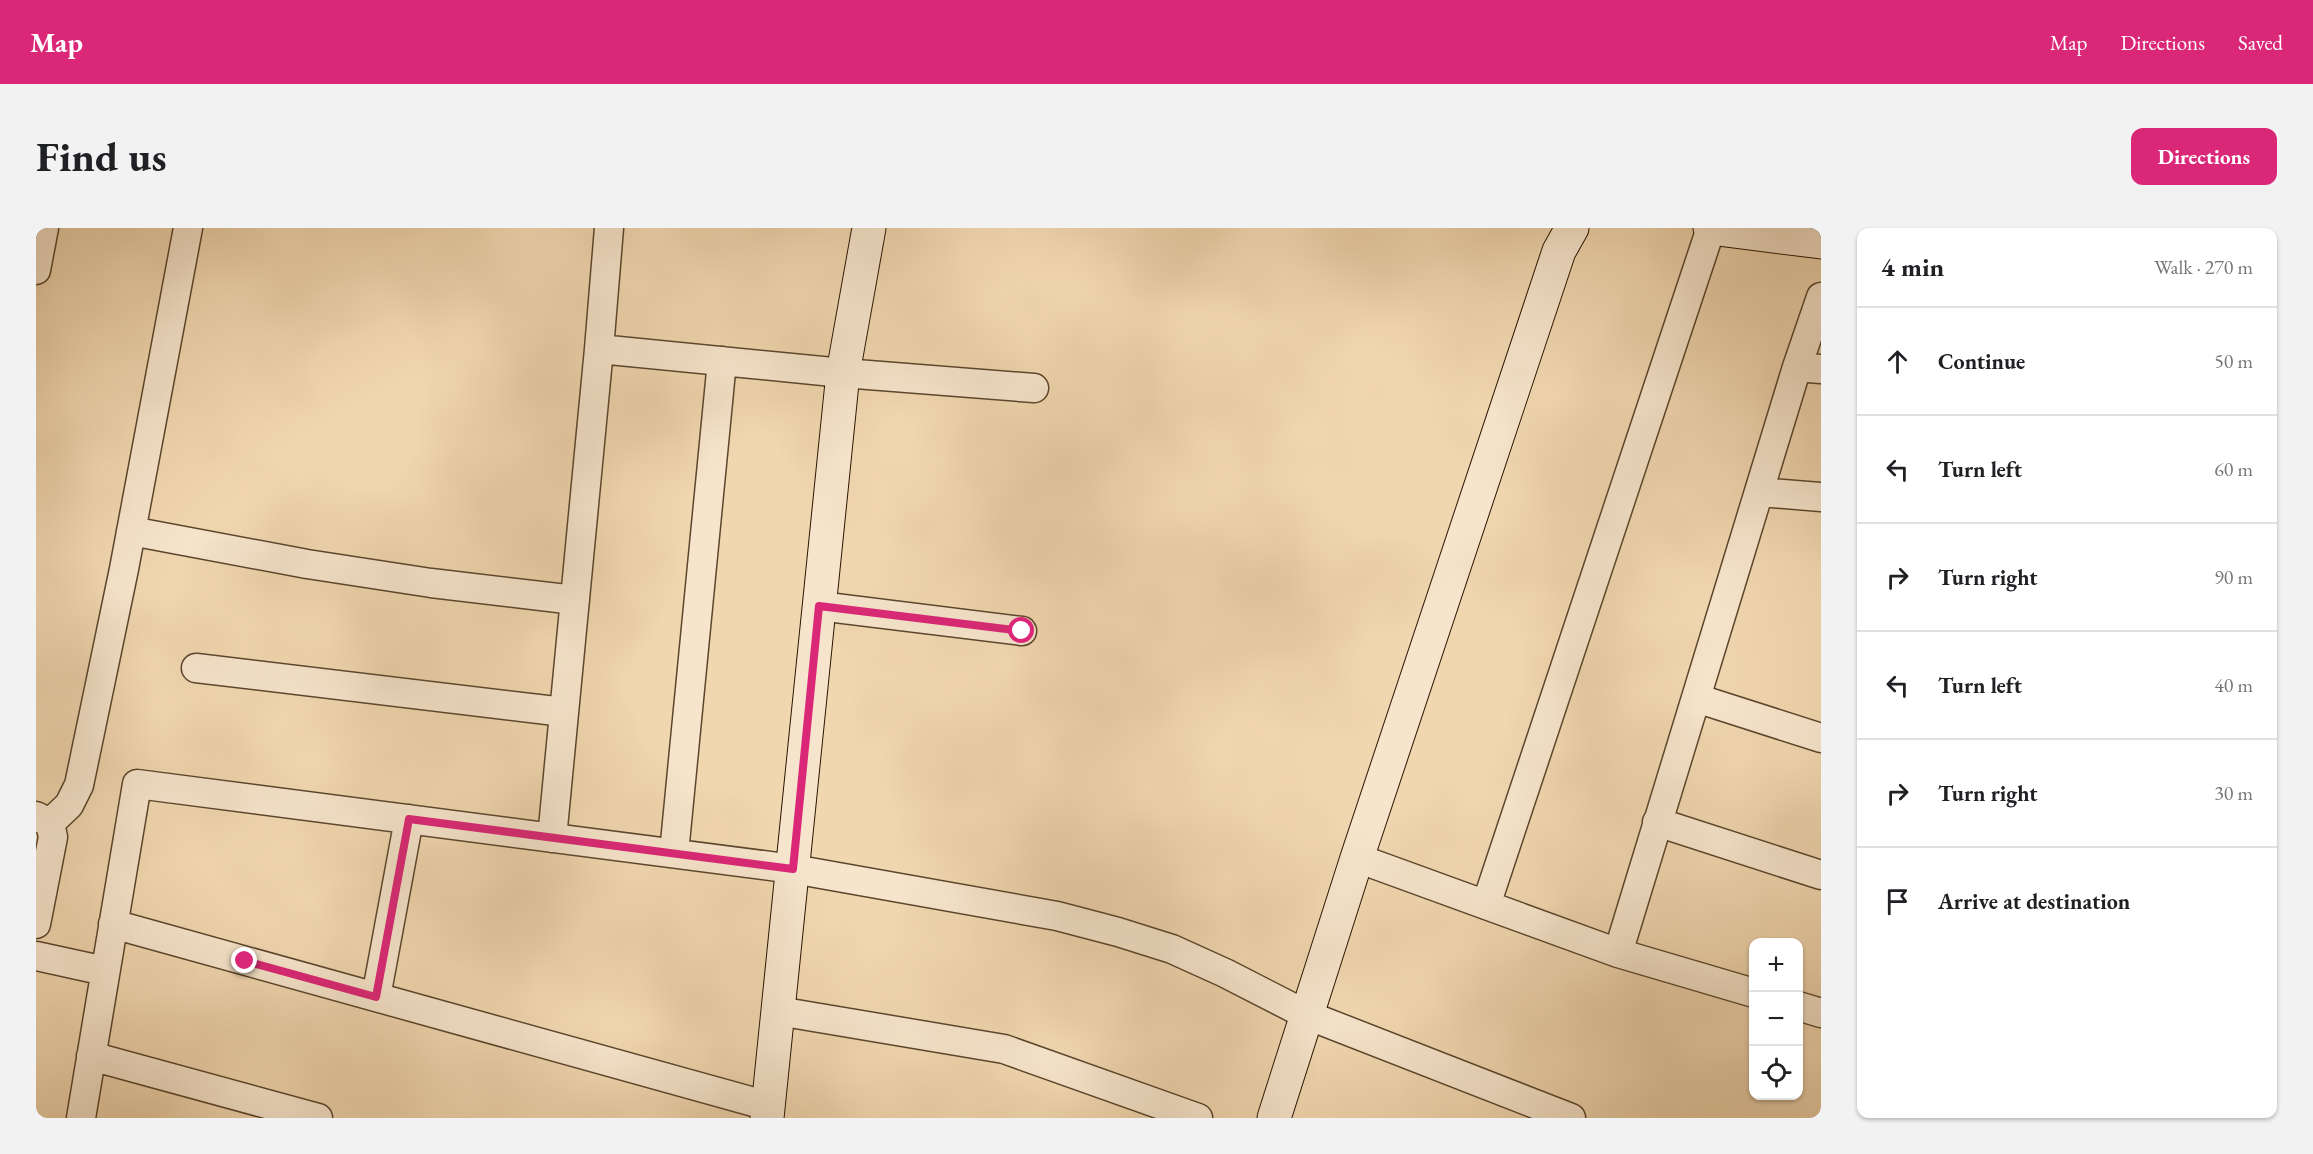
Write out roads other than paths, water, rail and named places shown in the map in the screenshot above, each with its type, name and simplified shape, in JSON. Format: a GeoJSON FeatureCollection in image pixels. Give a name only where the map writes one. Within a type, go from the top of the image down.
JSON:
{"type":"FeatureCollection","features":[{"type":"Feature","properties":{"kind":"street"},"geometry":{"type":"LineString","coordinates":[[36,270],[44,228]]}},
{"type":"Feature","properties":{"kind":"street"},"geometry":{"type":"LineString","coordinates":[[36,924],[53,837],[43,820],[69,806],[79,785],[131,531],[188,228]]}},
{"type":"Feature","properties":{"kind":"street"},"geometry":{"type":"LineString","coordinates":[[552,838],[609,228]]}},
{"type":"Feature","properties":{"kind":"street"},"geometry":{"type":"LineString","coordinates":[[113,924],[376,997],[768,1112],[843,373],[869,228]]}},
{"type":"Feature","properties":{"kind":"street"},"geometry":{"type":"LineString","coordinates":[[1274,1118],[1357,858],[1559,251],[1572,228]]}},
{"type":"Feature","properties":{"kind":"street"},"geometry":{"type":"LineString","coordinates":[[1486,905],[1711,228],[1821,242]]}},
{"type":"Feature","properties":{"kind":"street"},"geometry":{"type":"LineString","coordinates":[[1618,953],[1759,492],[1809,368],[1821,297]]}},
{"type":"Feature","properties":{"kind":"street"},"geometry":{"type":"LineString","coordinates":[[599,349],[843,373],[1034,388]]}},
{"type":"Feature","properties":{"kind":"street"},"geometry":{"type":"LineString","coordinates":[[674,853],[722,361]]}},
{"type":"Feature","properties":{"kind":"street"},"geometry":{"type":"LineString","coordinates":[[1759,492],[1821,497]]}},
{"type":"Feature","properties":{"kind":"street"},"geometry":{"type":"LineString","coordinates":[[131,531],[308,564],[431,583],[575,600]]}},
{"type":"Feature","properties":{"kind":"street"},"geometry":{"type":"LineString","coordinates":[[819,606],[1022,631]]}},
{"type":"Feature","properties":{"kind":"street"},"geometry":{"type":"LineString","coordinates":[[196,668],[564,712]]}},
{"type":"Feature","properties":{"kind":"street"},"geometry":{"type":"LineString","coordinates":[[1696,698],[1821,738]]}},
{"type":"Feature","properties":{"kind":"street"},"geometry":{"type":"LineString","coordinates":[[81,1118],[137,784],[793,869],[1057,916],[1118,932],[1172,950],[1214,968],[1307,1015],[1571,1118]]}},
{"type":"Feature","properties":{"kind":"street"},"geometry":{"type":"LineString","coordinates":[[376,997],[409,819]]}},
{"type":"Feature","properties":{"kind":"street"},"geometry":{"type":"LineString","coordinates":[[1658,822],[1821,875]]}},
{"type":"Feature","properties":{"kind":"street"},"geometry":{"type":"LineString","coordinates":[[1357,858],[1618,953],[1751,992]]}},
{"type":"Feature","properties":{"kind":"street"},"geometry":{"type":"LineString","coordinates":[[36,956],[105,971]]}},
{"type":"Feature","properties":{"kind":"street"},"geometry":{"type":"LineString","coordinates":[[1803,1008],[1821,1013]]}},
{"type":"Feature","properties":{"kind":"street"},"geometry":{"type":"LineString","coordinates":[[778,1011],[1004,1049],[1198,1118]]}},
{"type":"Feature","properties":{"kind":"street"},"geometry":{"type":"LineString","coordinates":[[91,1056],[318,1118]]}}]}
